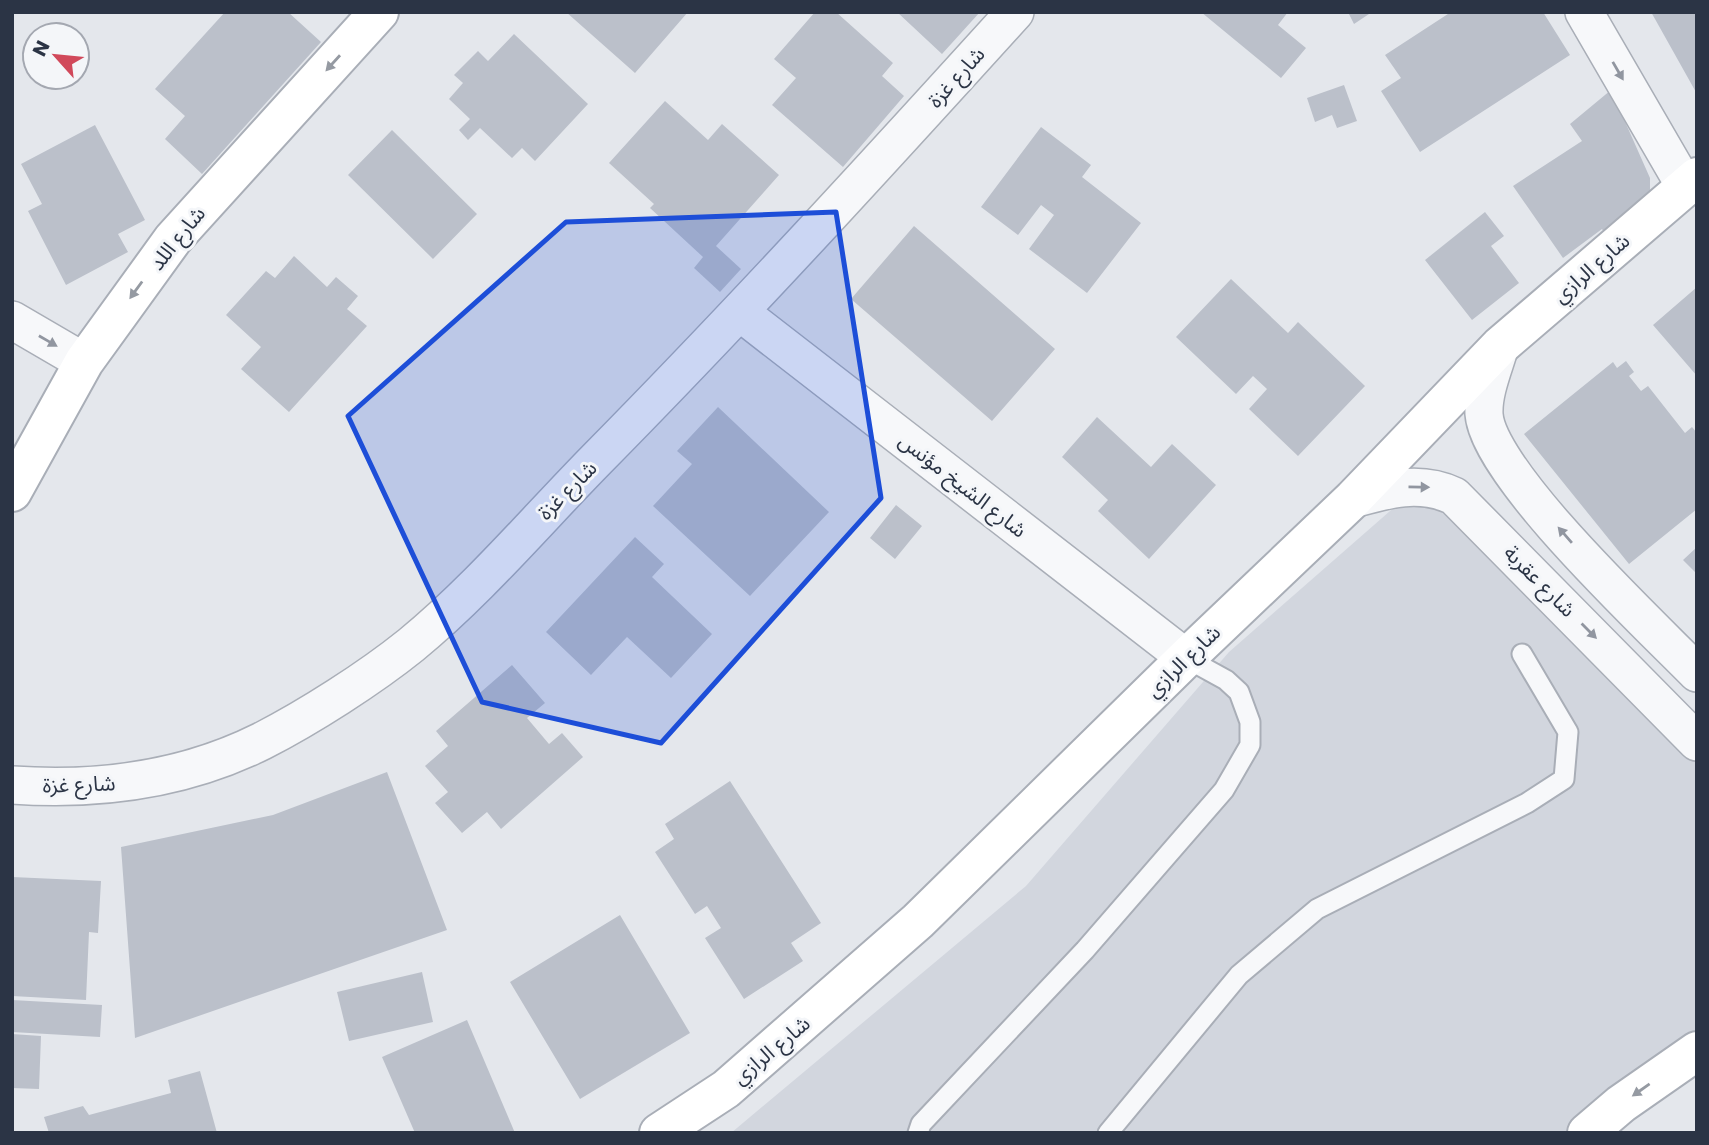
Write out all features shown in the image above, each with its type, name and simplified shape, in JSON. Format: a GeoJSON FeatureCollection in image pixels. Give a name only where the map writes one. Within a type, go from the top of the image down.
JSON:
{"type":"FeatureCollection","features":[{"type":"Feature","properties":{"kind":"street","name":"شارع اللد"},"geometry":{"type":"LineString","coordinates":[[12,492],[84,362],[173,239],[379,12]]}},
{"type":"Feature","properties":{"kind":"street","name":"شارع غزة"},"geometry":{"type":"LineString","coordinates":[[12,785],[56,788],[136,782],[201,765],[261,741],[323,705],[421,636],[741,313],[1015,12]]}},
{"type":"Feature","properties":{"kind":"street"},"geometry":{"type":"LineString","coordinates":[[1584,12],[1691,182]]}},
{"type":"Feature","properties":{"kind":"street","name":"شارع الرازي"},"geometry":{"type":"LineString","coordinates":[[659,1133],[726,1089],[908,930],[1186,657],[1353,499],[1500,346],[1691,182]]}},
{"type":"Feature","properties":{"kind":"street","name":"شارع الشيخ مؤنس"},"geometry":{"type":"LineString","coordinates":[[741,313],[1186,657]]}},
{"type":"Feature","properties":{"kind":"street"},"geometry":{"type":"LineString","coordinates":[[12,320],[84,362]]}},
{"type":"Feature","properties":{"kind":"street"},"geometry":{"type":"LineString","coordinates":[[1500,346],[1484,413],[1489,436],[1509,471],[1582,555],[1697,673]]}},
{"type":"Feature","properties":{"kind":"street","name":"شارع عقربة"},"geometry":{"type":"LineString","coordinates":[[1353,499],[1396,486],[1436,487],[1454,496],[1691,724]]}},
{"type":"Feature","properties":{"kind":"street"},"geometry":{"type":"LineString","coordinates":[[1587,1133],[1621,1104],[1697,1051]]}},
{"type":"Feature","properties":{"kind":"lane"},"geometry":{"type":"LineString","coordinates":[[1108,1133],[1240,975],[1317,909],[1527,803],[1564,779],[1568,732],[1522,654]]}},
{"type":"Feature","properties":{"kind":"lane"},"geometry":{"type":"LineString","coordinates":[[918,1133],[921,1124],[1085,950],[1224,790],[1250,745],[1250,722],[1240,692],[1226,680],[1186,657]]}},
{"type":"Feature","properties":{"kind":"highlighted area"},"geometry":{"type":"Polygon","coordinates":[[[836,212],[881,498],[661,743],[482,702],[348,416],[566,222],[836,212]]]}},
{"type":"Feature","properties":{"kind":"shaded area"},"geometry":{"type":"Polygon","coordinates":[[[1422,483],[1697,732],[1697,1049],[1596,1133],[731,1133],[1026,886],[1229,652],[1422,483]]]}},
{"type":"Feature","properties":{"kind":"building"},"geometry":{"type":"Polygon","coordinates":[[[225,12],[288,12],[321,42],[202,174],[165,139],[185,116],[155,89],[225,12]]]}},
{"type":"Feature","properties":{"kind":"building"},"geometry":{"type":"Polygon","coordinates":[[[566,12],[688,12],[635,73],[566,12]]]}},
{"type":"Feature","properties":{"kind":"building"},"geometry":{"type":"Polygon","coordinates":[[[815,12],[836,12],[893,63],[882,76],[904,96],[843,167],[772,105],[796,78],[774,59],[815,12]]]}},
{"type":"Feature","properties":{"kind":"building"},"geometry":{"type":"Polygon","coordinates":[[[897,12],[980,12],[942,54],[897,12]]]}},
{"type":"Feature","properties":{"kind":"building"},"geometry":{"type":"Polygon","coordinates":[[[1201,12],[1288,12],[1278,25],[1306,48],[1281,78],[1201,12]]]}},
{"type":"Feature","properties":{"kind":"building"},"geometry":{"type":"Polygon","coordinates":[[[1348,12],[1372,12],[1354,24],[1348,12]]]}},
{"type":"Feature","properties":{"kind":"building"},"geometry":{"type":"Polygon","coordinates":[[[1451,12],[1543,12],[1570,55],[1420,152],[1381,91],[1401,78],[1385,55],[1451,12]]]}},
{"type":"Feature","properties":{"kind":"building"},"geometry":{"type":"Polygon","coordinates":[[[1651,12],[1697,12],[1697,94],[1655,19],[1651,12]]]}},
{"type":"Feature","properties":{"kind":"building"},"geometry":{"type":"Polygon","coordinates":[[[514,34],[588,104],[535,161],[522,148],[512,158],[480,128],[468,140],[459,130],[470,119],[449,99],[463,83],[454,75],[478,51],[488,61],[514,34]]]}},
{"type":"Feature","properties":{"kind":"building"},"geometry":{"type":"Polygon","coordinates":[[[1344,85],[1357,121],[1337,128],[1332,115],[1315,122],[1307,98],[1344,85]]]}},
{"type":"Feature","properties":{"kind":"building"},"geometry":{"type":"Polygon","coordinates":[[[1611,90],[1650,178],[1650,204],[1611,243],[1602,229],[1563,258],[1513,186],[1582,141],[1570,124],[1611,90]]]}},
{"type":"Feature","properties":{"kind":"building"},"geometry":{"type":"Polygon","coordinates":[[[665,101],[708,140],[722,124],[779,175],[716,246],[741,269],[720,292],[694,268],[703,257],[650,208],[654,204],[609,163],[665,101]]]}},
{"type":"Feature","properties":{"kind":"building"},"geometry":{"type":"Polygon","coordinates":[[[95,125],[145,220],[118,234],[128,252],[66,285],[28,211],[42,204],[21,164],[95,125]]]}},
{"type":"Feature","properties":{"kind":"building"},"geometry":{"type":"Polygon","coordinates":[[[1041,127],[1091,165],[1082,177],[1141,223],[1087,293],[1029,249],[1054,215],[1041,205],[1018,235],[981,207],[1041,127]]]}},
{"type":"Feature","properties":{"kind":"building"},"geometry":{"type":"Polygon","coordinates":[[[392,130],[477,214],[433,259],[348,175],[392,130]]]}},
{"type":"Feature","properties":{"kind":"building"},"geometry":{"type":"Polygon","coordinates":[[[1485,212],[1504,236],[1491,246],[1519,283],[1472,320],[1425,260],[1485,212]]]}},
{"type":"Feature","properties":{"kind":"building"},"geometry":{"type":"Polygon","coordinates":[[[914,226],[1055,349],[992,421],[851,299],[914,226]]]}},
{"type":"Feature","properties":{"kind":"building"},"geometry":{"type":"Polygon","coordinates":[[[294,256],[327,287],[336,277],[358,296],[347,309],[367,326],[289,412],[241,369],[261,347],[226,315],[266,271],[275,278],[294,256]]]}},
{"type":"Feature","properties":{"kind":"building"},"geometry":{"type":"Polygon","coordinates":[[[1231,279],[1288,333],[1298,322],[1365,386],[1298,456],[1249,409],[1267,389],[1253,376],[1236,394],[1176,337],[1231,279]]]}},
{"type":"Feature","properties":{"kind":"building"},"geometry":{"type":"Polygon","coordinates":[[[1697,287],[1697,376],[1653,325],[1697,287]]]}},
{"type":"Feature","properties":{"kind":"building"},"geometry":{"type":"Polygon","coordinates":[[[1626,361],[1634,372],[1629,376],[1641,391],[1648,386],[1685,433],[1692,427],[1697,433],[1697,509],[1629,564],[1524,434],[1613,362],[1617,368],[1626,361]]]}},
{"type":"Feature","properties":{"kind":"building"},"geometry":{"type":"Polygon","coordinates":[[[718,407],[829,512],[750,596],[653,506],[692,464],[677,451],[718,407]]]}},
{"type":"Feature","properties":{"kind":"building"},"geometry":{"type":"Polygon","coordinates":[[[1097,417],[1151,467],[1172,444],[1216,485],[1149,559],[1098,511],[1108,500],[1062,457],[1097,417]]]}},
{"type":"Feature","properties":{"kind":"building"},"geometry":{"type":"Polygon","coordinates":[[[896,505],[922,526],[895,559],[870,538],[896,505]]]}},
{"type":"Feature","properties":{"kind":"building"},"geometry":{"type":"Polygon","coordinates":[[[635,537],[664,564],[652,577],[712,634],[671,678],[627,637],[591,675],[546,632],[635,537]]]}},
{"type":"Feature","properties":{"kind":"building"},"geometry":{"type":"Polygon","coordinates":[[[1697,547],[1697,574],[1683,560],[1697,547]]]}},
{"type":"Feature","properties":{"kind":"building"},"geometry":{"type":"Polygon","coordinates":[[[512,665],[545,703],[527,718],[549,744],[562,733],[583,757],[501,829],[487,812],[462,833],[435,803],[448,792],[425,766],[448,746],[436,731],[512,665]]]}},
{"type":"Feature","properties":{"kind":"building"},"geometry":{"type":"Polygon","coordinates":[[[387,772],[447,930],[135,1038],[121,847],[273,815],[387,772]]]}},
{"type":"Feature","properties":{"kind":"building"},"geometry":{"type":"Polygon","coordinates":[[[730,781],[821,923],[791,943],[803,961],[744,999],[705,938],[721,928],[707,906],[695,914],[655,852],[674,839],[665,824],[730,781]]]}},
{"type":"Feature","properties":{"kind":"building"},"geometry":{"type":"Polygon","coordinates":[[[12,877],[101,881],[98,933],[89,932],[86,1000],[12,996],[12,877]]]}},
{"type":"Feature","properties":{"kind":"building"},"geometry":{"type":"Polygon","coordinates":[[[620,915],[690,1033],[580,1099],[510,982],[620,915]]]}},
{"type":"Feature","properties":{"kind":"building"},"geometry":{"type":"Polygon","coordinates":[[[422,972],[433,1022],[349,1041],[337,992],[422,972]]]}},
{"type":"Feature","properties":{"kind":"building"},"geometry":{"type":"Polygon","coordinates":[[[12,1000],[102,1005],[100,1037],[12,1032],[12,1000]]]}},
{"type":"Feature","properties":{"kind":"building"},"geometry":{"type":"Polygon","coordinates":[[[467,1020],[515,1133],[415,1133],[382,1057],[467,1020]]]}},
{"type":"Feature","properties":{"kind":"building"},"geometry":{"type":"Polygon","coordinates":[[[12,1034],[41,1036],[39,1089],[12,1088],[12,1034]]]}},
{"type":"Feature","properties":{"kind":"building"},"geometry":{"type":"Polygon","coordinates":[[[200,1071],[217,1133],[49,1133],[44,1117],[83,1106],[89,1115],[171,1093],[168,1080],[200,1071]]]}}]}
